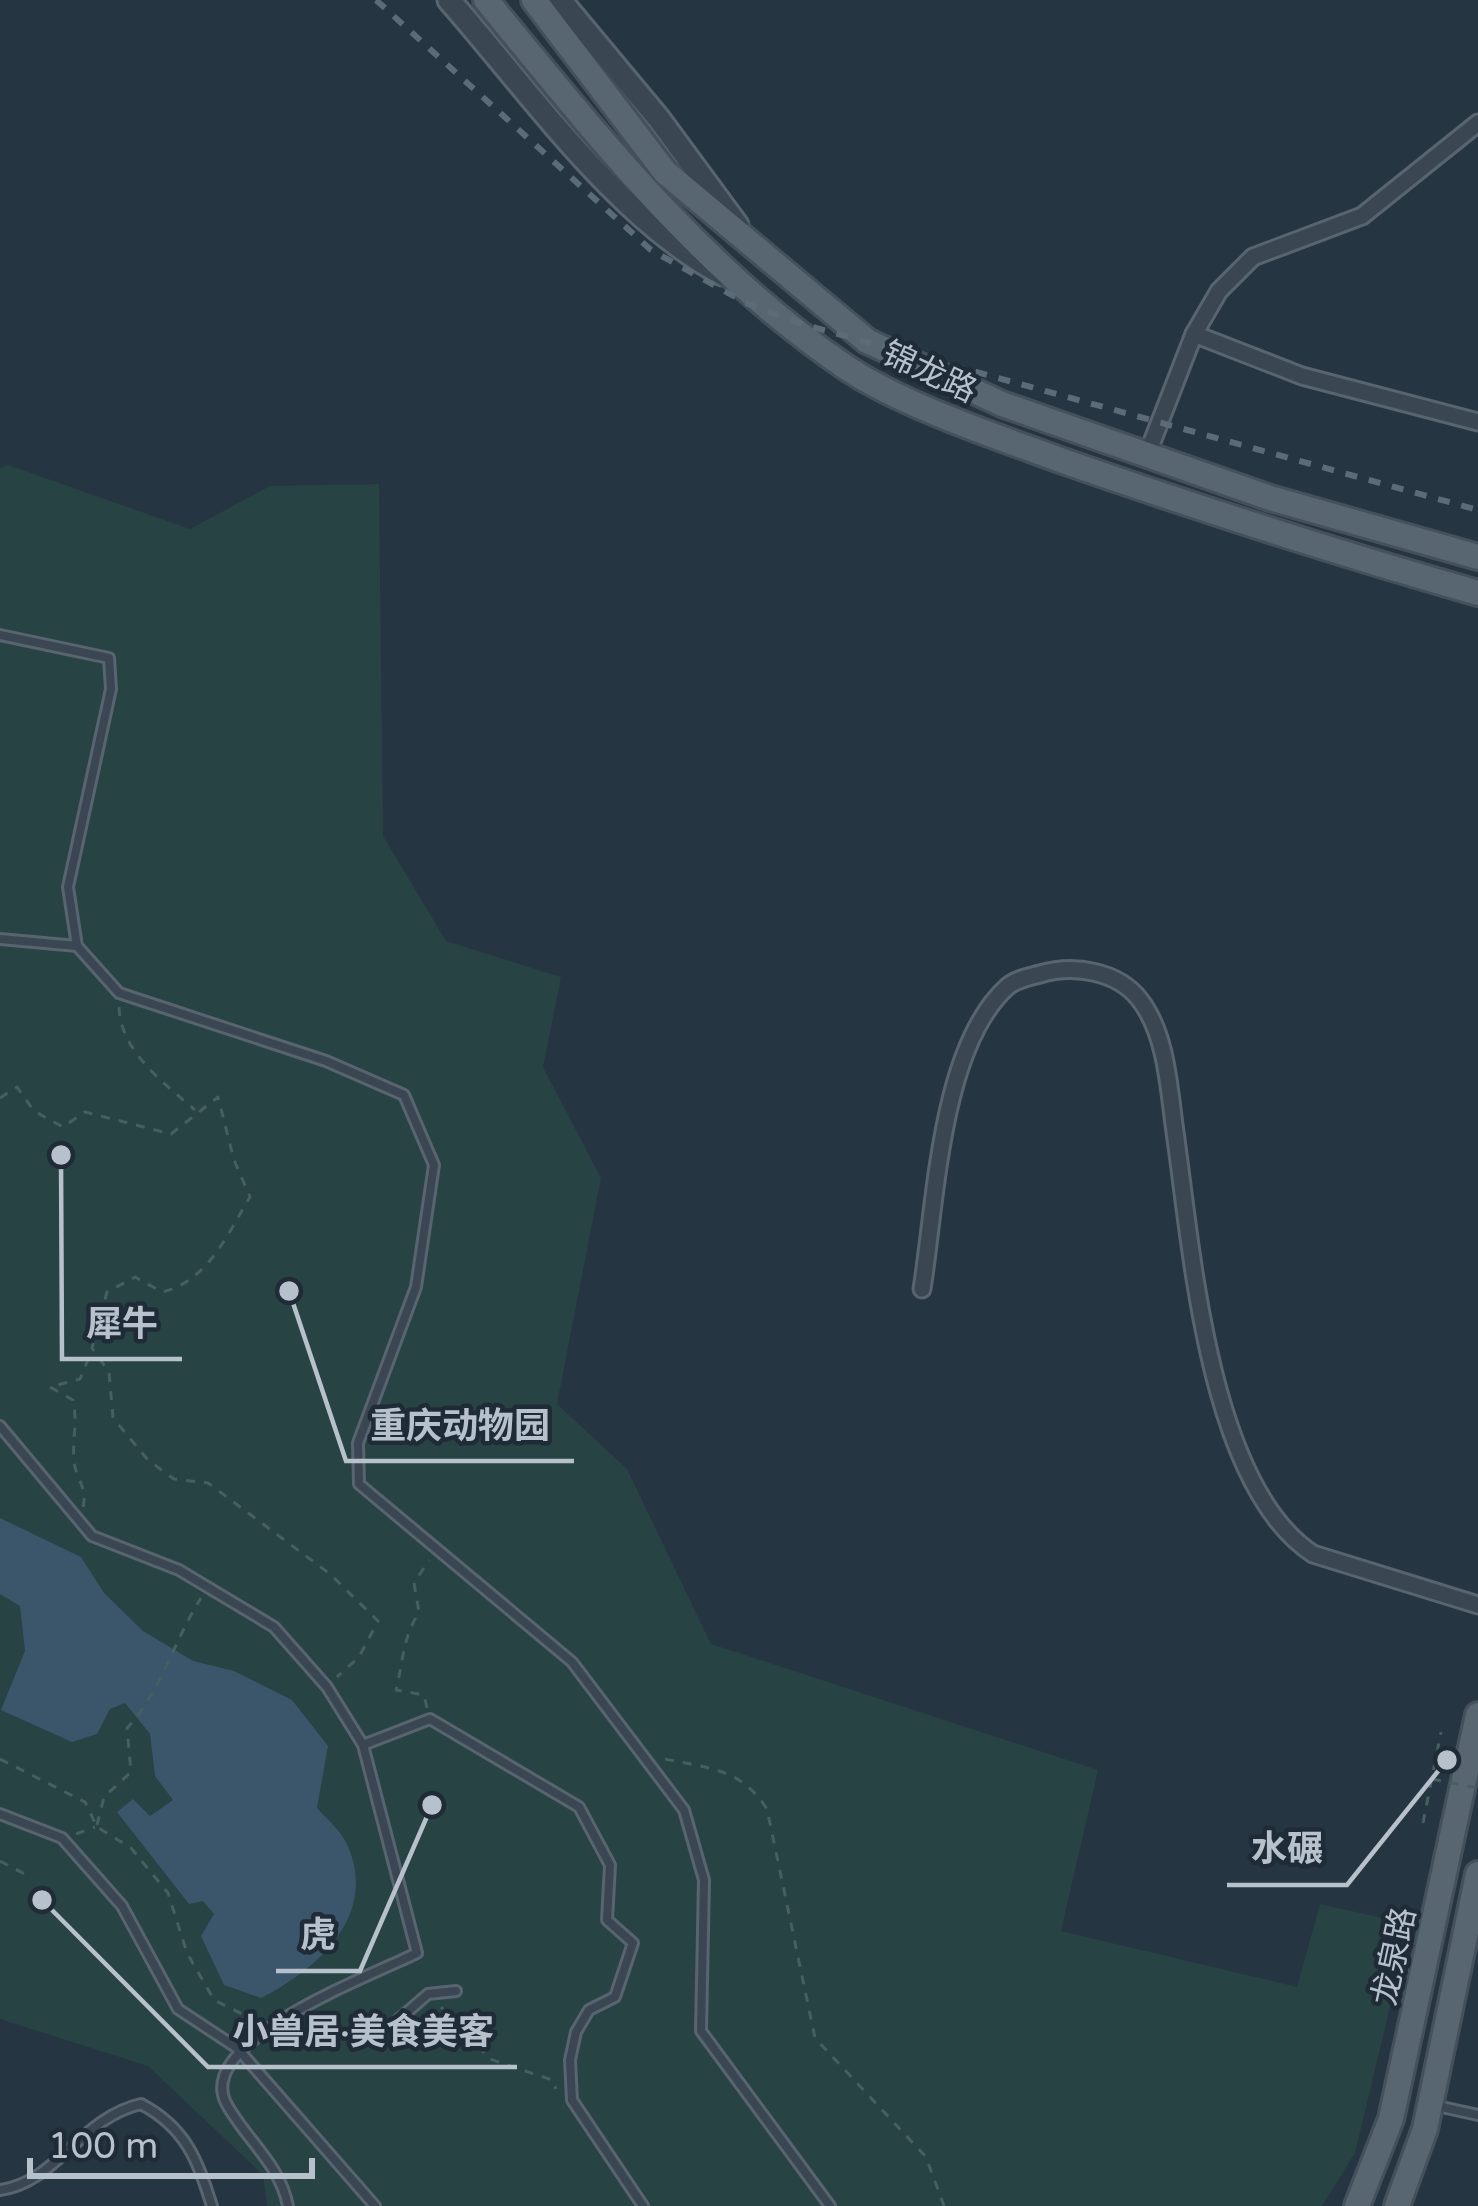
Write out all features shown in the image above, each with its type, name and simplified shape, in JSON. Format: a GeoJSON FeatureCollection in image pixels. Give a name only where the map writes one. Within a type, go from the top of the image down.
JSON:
{"type":"FeatureCollection","features":[{"type":"Feature","properties":{"kind":"main road","name":"锦龙路"},"geometry":{"type":"LineString","coordinates":[[486,0],[638,185],[739,284],[849,370],[990,434],[1259,530],[1478,593]]}},
{"type":"Feature","properties":{"kind":"main road","name":"锦龙路"},"geometry":{"type":"LineString","coordinates":[[534,0],[665,172],[762,259],[866,341],[1003,404],[1147,455],[1270,498],[1478,557]]}},
{"type":"Feature","properties":{"kind":"main road","name":"龙泉路"},"geometry":{"type":"LineString","coordinates":[[1357,2206],[1391,2120],[1478,1715]]}},
{"type":"Feature","properties":{"kind":"main road","name":"龙泉路"},"geometry":{"type":"LineString","coordinates":[[1396,2206],[1430,2104],[1478,1874]]}},
{"type":"Feature","properties":{"kind":"street"},"geometry":{"type":"LineString","coordinates":[[449,0],[624,199],[680,251],[739,284]]}},
{"type":"Feature","properties":{"kind":"street"},"geometry":{"type":"LineString","coordinates":[[560,0],[659,119],[762,259]]}},
{"type":"Feature","properties":{"kind":"street"},"geometry":{"type":"LineString","coordinates":[[1147,455],[1194,334],[1219,291],[1253,257],[1362,216],[1478,123]]}},
{"type":"Feature","properties":{"kind":"street"},"geometry":{"type":"LineString","coordinates":[[1194,334],[1302,376],[1478,422]]}},
{"type":"Feature","properties":{"kind":"street"},"geometry":{"type":"LineString","coordinates":[[922,1289],[948,1125],[961,1066],[979,1018],[1011,982],[1056,969],[1099,971],[1140,1000],[1165,1060],[1192,1255],[1228,1429],[1265,1505],[1293,1540],[1313,1554],[1478,1605]]}},
{"type":"Feature","properties":{"kind":"lane"},"geometry":{"type":"LineString","coordinates":[[0,635],[109,658],[111,689],[68,887],[77,946],[119,993],[326,1061],[404,1095],[434,1165],[416,1287],[358,1443],[359,1484],[572,1662],[684,1810],[698,1842],[704,1880],[700,2031],[830,2206]]}},
{"type":"Feature","properties":{"kind":"lane"},"geometry":{"type":"LineString","coordinates":[[0,939],[77,946]]}},
{"type":"Feature","properties":{"kind":"lane"},"geometry":{"type":"LineString","coordinates":[[0,1426],[92,1536],[179,1570],[274,1628],[327,1687],[363,1745],[417,1953],[269,2028],[237,2048],[221,2075],[222,2097],[283,2179],[287,2206]]}},
{"type":"Feature","properties":{"kind":"lane"},"geometry":{"type":"LineString","coordinates":[[363,1745],[430,1719],[467,1736],[579,1807],[610,1865],[608,1920],[633,1943],[615,1997],[589,2009],[576,2032],[570,2060],[572,2100],[643,2206]]}},
{"type":"Feature","properties":{"kind":"lane"},"geometry":{"type":"LineString","coordinates":[[0,1814],[62,1838],[122,1906],[178,2009],[237,2048],[375,2206]]}},
{"type":"Feature","properties":{"kind":"lane"},"geometry":{"type":"LineString","coordinates":[[398,2020],[428,1994],[456,1991]]}},
{"type":"Feature","properties":{"kind":"lane"},"geometry":{"type":"LineString","coordinates":[[0,2190],[57,2162],[109,2111],[141,2104],[168,2119],[195,2151],[212,2206]]}},
{"type":"Feature","properties":{"kind":"lane"},"geometry":{"type":"LineString","coordinates":[[1430,2104],[1478,2115]]}},
{"type":"Feature","properties":{"kind":"path"},"geometry":{"type":"LineString","coordinates":[[119,993],[120,1030],[159,1078],[198,1113]]}},
{"type":"Feature","properties":{"kind":"path"},"geometry":{"type":"LineString","coordinates":[[0,1098],[17,1088],[34,1111],[62,1127],[85,1112],[171,1134],[218,1097],[234,1160],[250,1197],[215,1256],[187,1286],[162,1292],[135,1277],[107,1292],[80,1379],[50,1388],[73,1400],[80,1433],[73,1461],[87,1492],[80,1522]]}},
{"type":"Feature","properties":{"kind":"path"},"geometry":{"type":"LineString","coordinates":[[92,1348],[109,1372],[113,1418],[148,1460],[174,1479],[208,1483],[330,1574],[378,1621],[359,1657],[327,1687]]}},
{"type":"Feature","properties":{"kind":"path"},"geometry":{"type":"LineString","coordinates":[[430,1719],[424,1695],[396,1690],[405,1655],[403,1639],[419,1612],[414,1583],[437,1549]]}},
{"type":"Feature","properties":{"kind":"path"},"geometry":{"type":"LineString","coordinates":[[97,1827],[104,1797],[131,1772],[128,1728],[145,1709],[179,1632],[208,1587]]}},
{"type":"Feature","properties":{"kind":"path"},"geometry":{"type":"LineString","coordinates":[[1423,1823],[1441,1732]]}},
{"type":"Feature","properties":{"kind":"path"},"geometry":{"type":"LineString","coordinates":[[641,1754],[727,1773],[751,1785],[767,1809],[815,2038],[926,2157],[944,2206]]}},
{"type":"Feature","properties":{"kind":"path"},"geometry":{"type":"LineString","coordinates":[[0,1760],[85,1802],[97,1827],[131,1848],[167,1893],[187,1953],[214,2000],[269,2028]]}},
{"type":"Feature","properties":{"kind":"path"},"geometry":{"type":"LineString","coordinates":[[1432,1779],[1478,1788]]}},
{"type":"Feature","properties":{"kind":"path"},"geometry":{"type":"LineString","coordinates":[[62,1838],[97,1827]]}},
{"type":"Feature","properties":{"kind":"path"},"geometry":{"type":"LineString","coordinates":[[0,1861],[32,1878]]}},
{"type":"Feature","properties":{"kind":"path"},"geometry":{"type":"LineString","coordinates":[[428,1994],[490,2059],[552,2080],[562,2100]]}},
{"type":"Feature","properties":{"kind":"green space"},"geometry":{"type":"Polygon","coordinates":[[[8,465],[190,529],[270,486],[379,484],[383,836],[446,941],[561,977],[543,1067],[601,1178],[557,1404],[627,1469],[711,1644],[1098,1770],[1061,1931],[1297,1987],[1320,1904],[1410,1924],[1355,2153],[1322,2206],[267,2206],[263,2175],[148,2066],[0,2019],[0,468],[8,465]]]}},
{"type":"Feature","properties":{"kind":"water"},"geometry":{"type":"Polygon","coordinates":[[[0,1518],[81,1557],[104,1593],[143,1631],[193,1661],[234,1671],[292,1700],[328,1746],[317,1808],[347,1844],[355,1870],[355,1894],[338,1936],[283,1986],[261,1998],[224,1985],[201,1936],[214,1914],[203,1901],[189,1904],[117,1812],[133,1799],[150,1816],[173,1800],[155,1776],[150,1734],[125,1703],[110,1709],[97,1734],[72,1742],[1,1710],[25,1651],[20,1606],[0,1594],[0,1518]]]}},
{"type":"Feature","properties":{"kind":"railway"},"geometry":{"type":"LineString","coordinates":[[376,0],[651,250],[748,304],[802,324],[1478,510]]}},
{"type":"Feature","properties":{"kind":"place","name":"犀牛"},"geometry":{"type":"Point","coordinates":[61,1155]}},
{"type":"Feature","properties":{"kind":"place","name":"重庆动物园"},"geometry":{"type":"Point","coordinates":[289,1291]}},
{"type":"Feature","properties":{"kind":"place","name":"水碾"},"geometry":{"type":"Point","coordinates":[1447,1760]}},
{"type":"Feature","properties":{"kind":"place","name":"虎"},"geometry":{"type":"Point","coordinates":[432,1805]}},
{"type":"Feature","properties":{"kind":"place","name":"小兽居·美食美客"},"geometry":{"type":"Point","coordinates":[42,1900]}}]}
